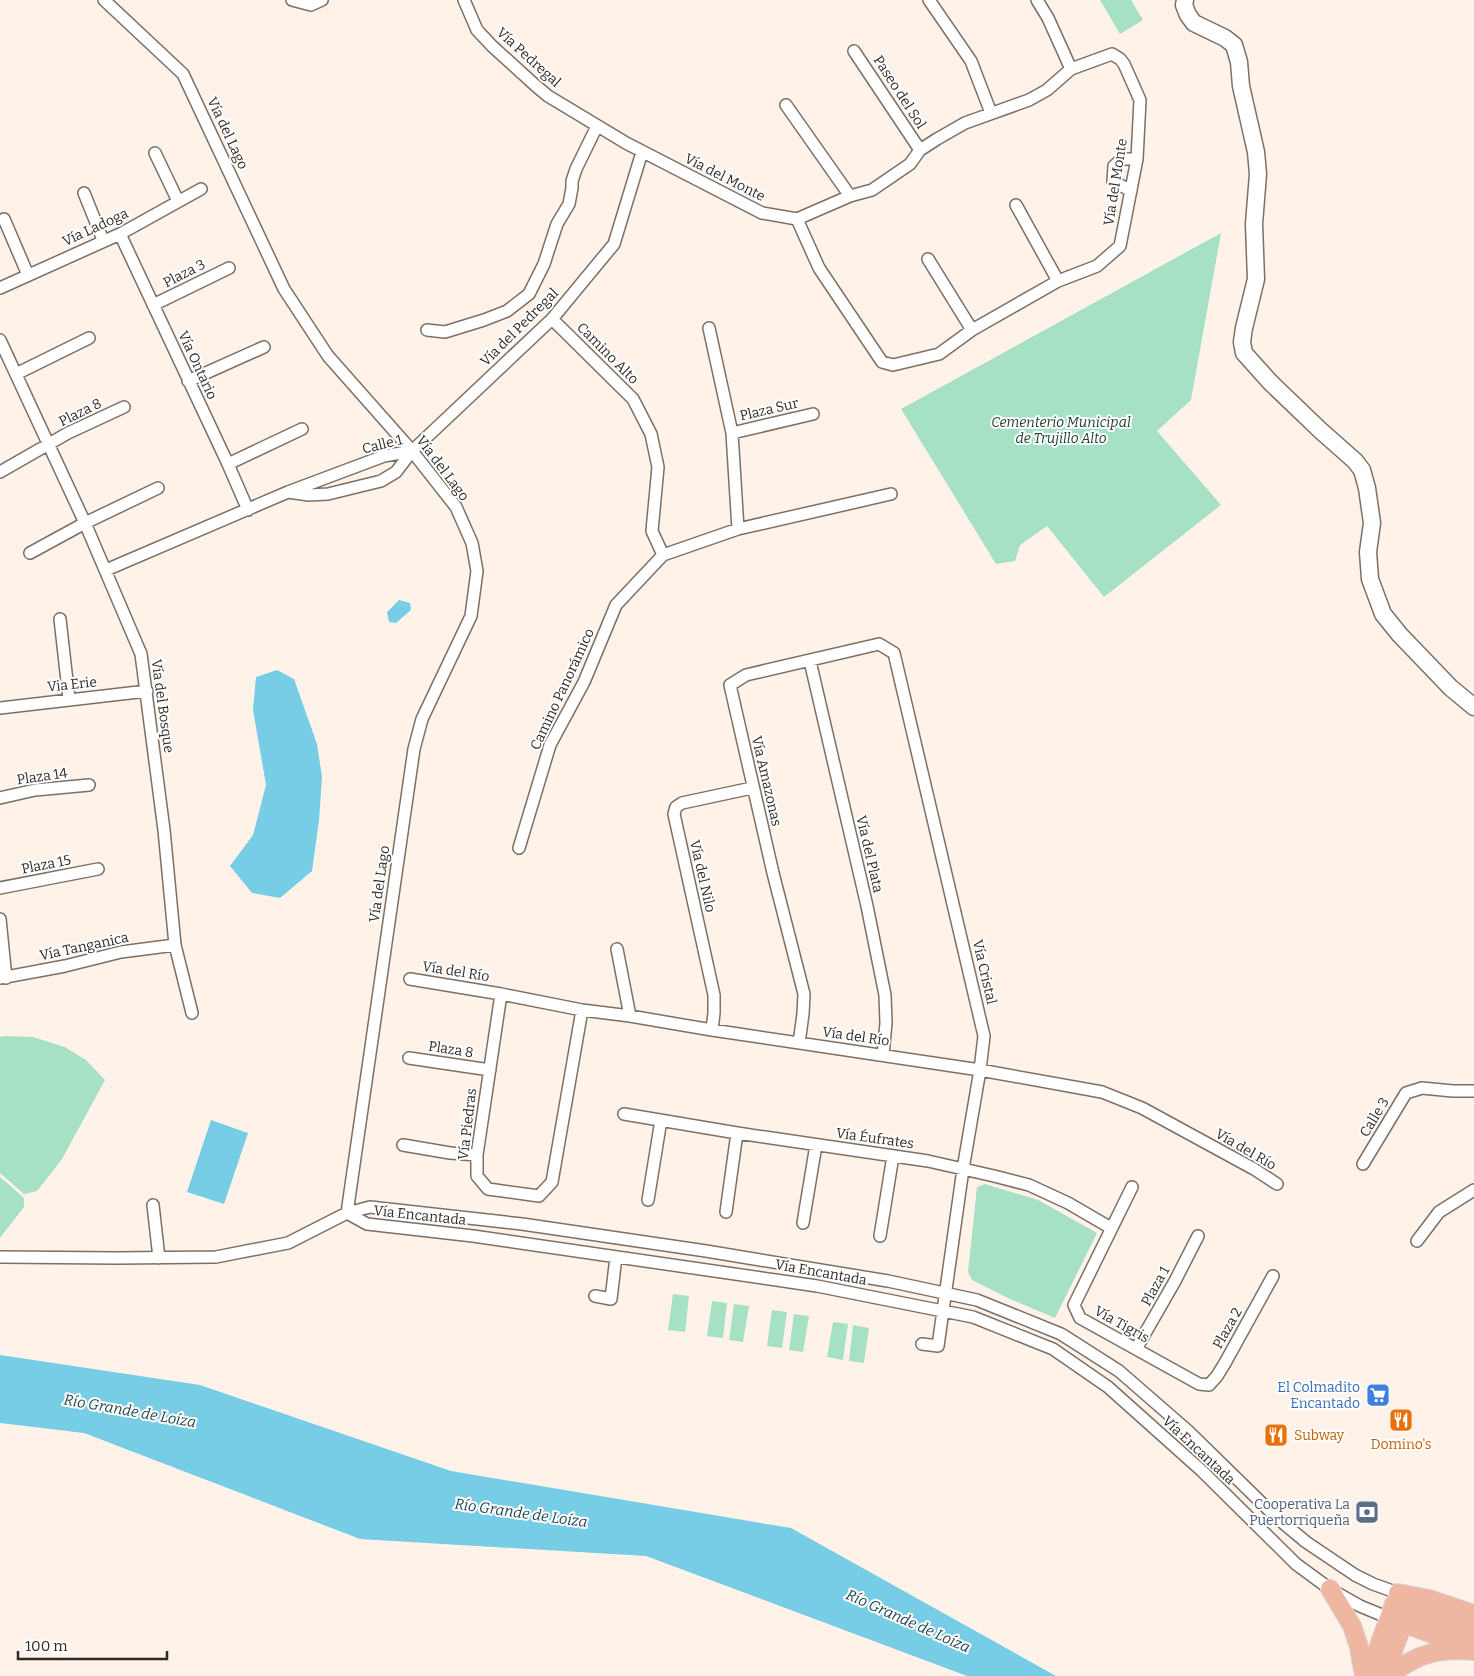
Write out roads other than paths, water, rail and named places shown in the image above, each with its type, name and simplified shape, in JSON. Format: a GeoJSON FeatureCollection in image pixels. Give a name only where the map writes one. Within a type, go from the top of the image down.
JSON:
{"type":"FeatureCollection","features":[{"type":"Feature","properties":{"kind":"main road"},"geometry":{"type":"LineString","coordinates":[[1185,0],[1184,4],[1188,15],[1194,23],[1225,38],[1234,45],[1240,62],[1241,86],[1256,152],[1258,174],[1254,224],[1257,262],[1256,279],[1244,328],[1242,342],[1244,353],[1270,382],[1355,461],[1362,470],[1367,488],[1372,523],[1368,552],[1370,579],[1383,614],[1400,635],[1451,688],[1474,707]]}},
{"type":"Feature","properties":{"kind":"main road"},"geometry":{"type":"LineString","coordinates":[[1330,1589],[1354,1632],[1359,1647],[1364,1676]]}},
{"type":"Feature","properties":{"kind":"main road"},"geometry":{"type":"LineString","coordinates":[[1368,1676],[1399,1609],[1428,1599],[1474,1614]]}},
{"type":"Feature","properties":{"kind":"main road"},"geometry":{"type":"LineString","coordinates":[[1399,1609],[1474,1627]]}},
{"type":"Feature","properties":{"kind":"main road"},"geometry":{"type":"LineString","coordinates":[[1399,1609],[1440,1637],[1474,1644]]}},
{"type":"Feature","properties":{"kind":"main road"},"geometry":{"type":"LineString","coordinates":[[1384,1676],[1399,1609]]}},
{"type":"Feature","properties":{"kind":"main road"},"geometry":{"type":"LineString","coordinates":[[1390,1676],[1404,1664],[1417,1657],[1434,1652],[1474,1651]]}},
{"type":"Feature","properties":{"kind":"street","name":"Vía del Lago"},"geometry":{"type":"LineString","coordinates":[[104,0],[183,74],[284,289],[328,356],[412,451],[456,506],[472,543],[477,571],[471,616],[422,719],[414,749],[347,1213]]}},
{"type":"Feature","properties":{"kind":"street"},"geometry":{"type":"LineString","coordinates":[[292,0],[311,5],[322,0]]}},
{"type":"Feature","properties":{"kind":"street","name":"Vía Pedregal"},"geometry":{"type":"LineString","coordinates":[[464,0],[477,30],[536,86],[597,126],[642,152]]}},
{"type":"Feature","properties":{"kind":"street"},"geometry":{"type":"LineString","coordinates":[[929,0],[971,61],[991,113]]}},
{"type":"Feature","properties":{"kind":"street"},"geometry":{"type":"LineString","coordinates":[[1037,0],[1048,18],[1071,68]]}},
{"type":"Feature","properties":{"kind":"street","name":"Paseo del Sol"},"geometry":{"type":"LineString","coordinates":[[854,51],[920,150]]}},
{"type":"Feature","properties":{"kind":"street","name":"Vía del Monte"},"geometry":{"type":"LineString","coordinates":[[642,152],[762,213],[797,219],[850,196],[872,190],[910,164],[920,150],[965,123],[1029,100],[1047,90],[1071,68],[1112,54],[1124,64],[1140,100],[1137,159],[1120,246],[1097,266],[1058,281],[972,330],[939,354],[893,365],[882,362],[819,268],[797,219]]}},
{"type":"Feature","properties":{"kind":"street"},"geometry":{"type":"LineString","coordinates":[[786,105],[850,196]]}},
{"type":"Feature","properties":{"kind":"street"},"geometry":{"type":"LineString","coordinates":[[427,330],[445,332],[484,320],[507,311],[529,294],[544,264],[557,224],[569,204],[572,181],[576,169],[597,126]]}},
{"type":"Feature","properties":{"kind":"street","name":"Vía del Pedregal"},"geometry":{"type":"LineString","coordinates":[[412,451],[552,319],[614,244],[642,152]]}},
{"type":"Feature","properties":{"kind":"street"},"geometry":{"type":"LineString","coordinates":[[155,153],[178,201]]}},
{"type":"Feature","properties":{"kind":"street"},"geometry":{"type":"LineString","coordinates":[[1131,190],[1114,181],[1114,166],[1122,159],[1137,159]]}},
{"type":"Feature","properties":{"kind":"street","name":"Vía Ladoga"},"geometry":{"type":"LineString","coordinates":[[0,288],[103,240],[120,234],[201,189]]}},
{"type":"Feature","properties":{"kind":"street"},"geometry":{"type":"LineString","coordinates":[[84,193],[103,240]]}},
{"type":"Feature","properties":{"kind":"street"},"geometry":{"type":"LineString","coordinates":[[1016,205],[1058,281]]}},
{"type":"Feature","properties":{"kind":"street"},"geometry":{"type":"LineString","coordinates":[[4,219],[28,275]]}},
{"type":"Feature","properties":{"kind":"street","name":"Vía Ontario"},"geometry":{"type":"LineString","coordinates":[[120,234],[248,510]]}},
{"type":"Feature","properties":{"kind":"street"},"geometry":{"type":"LineString","coordinates":[[928,259],[972,330]]}},
{"type":"Feature","properties":{"kind":"street","name":"Plaza 3"},"geometry":{"type":"LineString","coordinates":[[154,305],[229,268]]}},
{"type":"Feature","properties":{"kind":"street","name":"Camino Alto"},"geometry":{"type":"LineString","coordinates":[[552,319],[633,399],[651,434],[658,467],[652,531],[663,555]]}},
{"type":"Feature","properties":{"kind":"street"},"geometry":{"type":"LineString","coordinates":[[709,328],[732,433],[738,529]]}},
{"type":"Feature","properties":{"kind":"street"},"geometry":{"type":"LineString","coordinates":[[16,374],[89,338]]}},
{"type":"Feature","properties":{"kind":"street","name":"Vía del Bosque"},"geometry":{"type":"LineString","coordinates":[[0,340],[85,523],[141,654],[164,830],[175,945],[192,1013]]}},
{"type":"Feature","properties":{"kind":"street"},"geometry":{"type":"LineString","coordinates":[[188,381],[264,347]]}},
{"type":"Feature","properties":{"kind":"street","name":"Plaza 8"},"geometry":{"type":"LineString","coordinates":[[0,472],[68,433],[124,407]]}},
{"type":"Feature","properties":{"kind":"street","name":"Plaza Sur"},"geometry":{"type":"LineString","coordinates":[[732,433],[813,414]]}},
{"type":"Feature","properties":{"kind":"street"},"geometry":{"type":"LineString","coordinates":[[228,464],[302,429]]}},
{"type":"Feature","properties":{"kind":"street","name":"Calle 1"},"geometry":{"type":"LineString","coordinates":[[106,570],[288,492],[384,456],[412,451]]}},
{"type":"Feature","properties":{"kind":"street","name":"Calle 1"},"geometry":{"type":"LineString","coordinates":[[288,492],[310,495],[328,494],[381,481],[396,472],[412,451]]}},
{"type":"Feature","properties":{"kind":"street"},"geometry":{"type":"LineString","coordinates":[[30,553],[85,523],[158,488]]}},
{"type":"Feature","properties":{"kind":"street","name":"Camino Panorámico"},"geometry":{"type":"LineString","coordinates":[[519,848],[550,745],[584,682],[616,605],[663,555],[738,529],[891,494]]}},
{"type":"Feature","properties":{"kind":"street"},"geometry":{"type":"LineString","coordinates":[[60,619],[69,698]]}},
{"type":"Feature","properties":{"kind":"street","name":"Vía Amazonas"},"geometry":{"type":"LineString","coordinates":[[799,1043],[804,1014],[804,994],[772,873],[730,686],[746,675],[879,644],[887,649]]}},
{"type":"Feature","properties":{"kind":"street","name":"Vía Cristal"},"geometry":{"type":"LineString","coordinates":[[887,649],[894,653],[984,1036],[938,1346],[922,1344]]}},
{"type":"Feature","properties":{"kind":"street","name":"Vía del Plata"},"geometry":{"type":"LineString","coordinates":[[810,661],[867,906],[885,995],[886,1023],[883,1055]]}},
{"type":"Feature","properties":{"kind":"street","name":"Via Erie"},"geometry":{"type":"LineString","coordinates":[[0,708],[69,698],[147,691]]}},
{"type":"Feature","properties":{"kind":"street","name":"Plaza 14"},"geometry":{"type":"LineString","coordinates":[[0,798],[35,790],[89,785]]}},
{"type":"Feature","properties":{"kind":"street","name":"Vía del Nilo"},"geometry":{"type":"LineString","coordinates":[[712,1030],[714,995],[674,814],[676,808],[682,803],[752,788]]}},
{"type":"Feature","properties":{"kind":"street","name":"Plaza 15"},"geometry":{"type":"LineString","coordinates":[[0,888],[98,869]]}},
{"type":"Feature","properties":{"kind":"street"},"geometry":{"type":"LineString","coordinates":[[0,919],[3,978]]}},
{"type":"Feature","properties":{"kind":"street","name":"Vía Tanganica"},"geometry":{"type":"LineString","coordinates":[[3,978],[65,966],[122,952],[175,945]]}},
{"type":"Feature","properties":{"kind":"street"},"geometry":{"type":"LineString","coordinates":[[617,949],[630,1016]]}},
{"type":"Feature","properties":{"kind":"street","name":"Vía del Río"},"geometry":{"type":"LineString","coordinates":[[410,979],[582,1010],[980,1070],[1102,1092],[1142,1108],[1254,1168],[1277,1184]]}},
{"type":"Feature","properties":{"kind":"street","name":"Vía Piedras"},"geometry":{"type":"LineString","coordinates":[[501,994],[477,1155],[477,1176],[488,1189],[539,1196],[552,1182],[582,1010]]}},
{"type":"Feature","properties":{"kind":"street","name":"Plaza 8"},"geometry":{"type":"LineString","coordinates":[[409,1058],[490,1070]]}},
{"type":"Feature","properties":{"kind":"street","name":"Calle 3"},"geometry":{"type":"LineString","coordinates":[[1363,1164],[1406,1093],[1422,1088],[1453,1092],[1474,1091]]}},
{"type":"Feature","properties":{"kind":"street","name":"Vía Éufrates"},"geometry":{"type":"LineString","coordinates":[[624,1114],[737,1133],[928,1161],[963,1169],[1029,1185],[1068,1203],[1110,1228]]}},
{"type":"Feature","properties":{"kind":"street"},"geometry":{"type":"LineString","coordinates":[[648,1200],[661,1120]]}},
{"type":"Feature","properties":{"kind":"street"},"geometry":{"type":"LineString","coordinates":[[726,1212],[737,1133]]}},
{"type":"Feature","properties":{"kind":"street"},"geometry":{"type":"LineString","coordinates":[[403,1145],[450,1153],[477,1155]]}},
{"type":"Feature","properties":{"kind":"street"},"geometry":{"type":"LineString","coordinates":[[803,1223],[816,1145]]}},
{"type":"Feature","properties":{"kind":"street"},"geometry":{"type":"LineString","coordinates":[[880,1236],[893,1156]]}},
{"type":"Feature","properties":{"kind":"street","name":"Vía Tigris"},"geometry":{"type":"LineString","coordinates":[[1132,1186],[1074,1305],[1080,1318],[1199,1384]]}},
{"type":"Feature","properties":{"kind":"street"},"geometry":{"type":"LineString","coordinates":[[1417,1241],[1439,1212],[1474,1190]]}},
{"type":"Feature","properties":{"kind":"street"},"geometry":{"type":"LineString","coordinates":[[153,1205],[159,1258]]}},
{"type":"Feature","properties":{"kind":"street","name":"Vía Encantada"},"geometry":{"type":"LineString","coordinates":[[347,1213],[370,1207],[522,1224],[706,1250],[888,1281],[977,1300],[1061,1334],[1119,1371],[1188,1431],[1276,1517],[1327,1558],[1373,1584],[1399,1609]]}},
{"type":"Feature","properties":{"kind":"street"},"geometry":{"type":"LineString","coordinates":[[0,1257],[216,1257],[288,1243],[347,1213]]}},
{"type":"Feature","properties":{"kind":"street","name":"Vía Encantada"},"geometry":{"type":"LineString","coordinates":[[347,1213],[367,1224],[473,1236],[817,1286],[974,1317],[1053,1349],[1108,1387],[1202,1471],[1296,1564],[1330,1589],[1360,1606],[1399,1609]]}},
{"type":"Feature","properties":{"kind":"street","name":"Plaza 1"},"geometry":{"type":"LineString","coordinates":[[1136,1349],[1198,1236]]}},
{"type":"Feature","properties":{"kind":"street"},"geometry":{"type":"LineString","coordinates":[[595,1296],[611,1299],[616,1258]]}},
{"type":"Feature","properties":{"kind":"street","name":"Plaza 2"},"geometry":{"type":"LineString","coordinates":[[1199,1384],[1209,1385],[1217,1376],[1273,1276]]}},
{"type":"Feature","properties":{"kind":"water"},"geometry":{"type":"Polygon","coordinates":[[[399,600],[410,603],[411,610],[396,623],[389,622],[387,612],[399,600]]]}},
{"type":"Feature","properties":{"kind":"water"},"geometry":{"type":"Polygon","coordinates":[[[277,670],[294,679],[317,744],[322,777],[319,820],[312,871],[280,898],[252,893],[230,866],[253,835],[266,785],[253,710],[256,677],[277,670]]]}},
{"type":"Feature","properties":{"kind":"water"},"geometry":{"type":"Polygon","coordinates":[[[211,1120],[248,1133],[224,1204],[187,1192],[211,1120]]]}},
{"type":"Feature","properties":{"kind":"water","name":"Río Grande de Loíza"},"geometry":{"type":"Polygon","coordinates":[[[0,1355],[200,1385],[451,1471],[791,1528],[1056,1676],[967,1676],[646,1556],[360,1539],[84,1433],[0,1423],[0,1355]]]}},
{"type":"Feature","properties":{"kind":"place","name":"El Colmadito Encantado"},"geometry":{"type":"Point","coordinates":[1378,1395]}},
{"type":"Feature","properties":{"kind":"place","name":"Domino's"},"geometry":{"type":"Point","coordinates":[1401,1420]}},
{"type":"Feature","properties":{"kind":"place","name":"Subway"},"geometry":{"type":"Point","coordinates":[1276,1435]}},
{"type":"Feature","properties":{"kind":"place","name":"Cooperativa La Puertorriqueña"},"geometry":{"type":"Point","coordinates":[1367,1512]}},
{"type":"Feature","properties":{"kind":"park label","name":"Cementerio Municipal de Trujillo Alto"},"geometry":{"type":"Point","coordinates":[1061,430]}}]}
